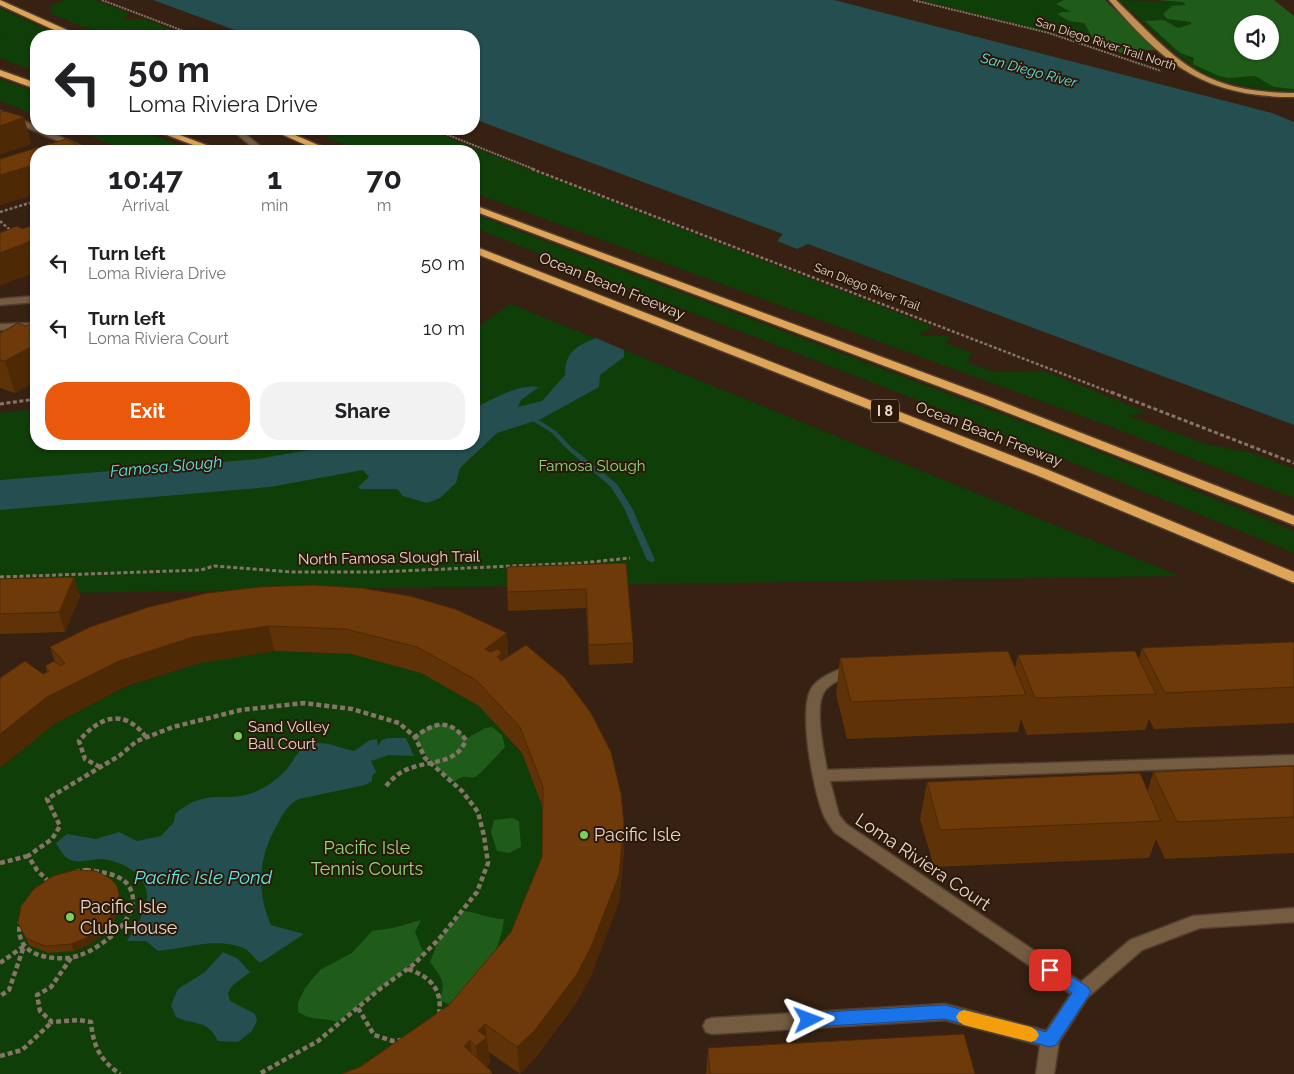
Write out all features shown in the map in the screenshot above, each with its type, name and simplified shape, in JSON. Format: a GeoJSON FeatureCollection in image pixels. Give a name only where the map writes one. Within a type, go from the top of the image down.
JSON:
{"type":"FeatureCollection","features":[{"type":"Feature","properties":{"kind":"highway"},"geometry":{"type":"LineString","coordinates":[[0,2],[60,30]]}},
{"type":"Feature","properties":{"kind":"highway"},"geometry":{"type":"LineString","coordinates":[[0,73],[30,84]]}},
{"type":"Feature","properties":{"kind":"highway"},"geometry":{"type":"LineString","coordinates":[[173,135],[200,145]]}},
{"type":"Feature","properties":{"kind":"highway"},"geometry":{"type":"LineString","coordinates":[[288,135],[313,145]]}},
{"type":"Feature","properties":{"kind":"highway","name":"Ocean Beach Freeway"},"geometry":{"type":"LineString","coordinates":[[480,210],[1000,405],[1165,468],[1294,521]]}},
{"type":"Feature","properties":{"kind":"highway","name":"Ocean Beach Freeway"},"geometry":{"type":"LineString","coordinates":[[480,251],[1041,472],[1217,544],[1294,578]]}},
{"type":"Feature","properties":{"kind":"main road"},"geometry":{"type":"LineString","coordinates":[[1112,0],[1171,57],[1198,76],[1254,92],[1294,95]]}},
{"type":"Feature","properties":{"kind":"street"},"geometry":{"type":"LineString","coordinates":[[0,113],[30,126]]}},
{"type":"Feature","properties":{"kind":"street"},"geometry":{"type":"LineString","coordinates":[[50,135],[73,145]]}},
{"type":"Feature","properties":{"kind":"street"},"geometry":{"type":"LineString","coordinates":[[242,135],[255,145]]}},
{"type":"Feature","properties":{"kind":"street"},"geometry":{"type":"LineString","coordinates":[[0,302],[30,300]]}},
{"type":"Feature","properties":{"kind":"street"},"geometry":{"type":"LineString","coordinates":[[0,327],[30,326]]}},
{"type":"Feature","properties":{"kind":"street","name":"Loma Riviera Court"},"geometry":{"type":"LineString","coordinates":[[867,668],[857,668],[831,679],[816,692],[812,708],[820,776],[832,816],[840,828],[853,839],[1082,992]]}},
{"type":"Feature","properties":{"kind":"street"},"geometry":{"type":"LineString","coordinates":[[820,776],[1294,760]]}},
{"type":"Feature","properties":{"kind":"street"},"geometry":{"type":"LineString","coordinates":[[1045,1074],[1050,1040],[1082,992],[1136,945],[1199,921],[1294,915]]}},
{"type":"Feature","properties":{"kind":"street"},"geometry":{"type":"LineString","coordinates":[[712,1026],[945,1012],[1050,1040]]}},
{"type":"Feature","properties":{"kind":"path"},"geometry":{"type":"LineString","coordinates":[[102,0],[181,30]]}},
{"type":"Feature","properties":{"kind":"path","name":"San Diego River Trail North"},"geometry":{"type":"LineString","coordinates":[[913,0],[1049,33],[1169,73]]}},
{"type":"Feature","properties":{"kind":"path","name":"San Diego River Trail"},"geometry":{"type":"LineString","coordinates":[[448,135],[473,145]]}},
{"type":"Feature","properties":{"kind":"path","name":"San Diego River Trail"},"geometry":{"type":"LineString","coordinates":[[480,148],[1294,463]]}},
{"type":"Feature","properties":{"kind":"path"},"geometry":{"type":"LineString","coordinates":[[0,212],[30,203]]}},
{"type":"Feature","properties":{"kind":"path"},"geometry":{"type":"LineString","coordinates":[[0,221],[9,229],[10,238]]}},
{"type":"Feature","properties":{"kind":"path"},"geometry":{"type":"LineString","coordinates":[[0,404],[30,400]]}},
{"type":"Feature","properties":{"kind":"path","name":"North Famosa Slough Trail"},"geometry":{"type":"LineString","coordinates":[[0,577],[201,570],[214,566],[293,572],[377,572],[581,563],[630,558]]}},
{"type":"Feature","properties":{"kind":"path"},"geometry":{"type":"LineString","coordinates":[[0,863],[28,856],[52,839],[60,826],[47,799],[119,756],[137,741],[204,717],[274,705],[304,703],[327,705],[380,716],[399,723],[415,736],[425,758],[462,791],[478,812],[488,863],[477,892],[439,939],[407,969],[318,1041],[259,1074]]}},
{"type":"Feature","properties":{"kind":"path"},"geometry":{"type":"LineString","coordinates":[[100,767],[86,759],[79,741],[86,732],[96,725],[108,719],[122,718],[133,721],[140,727],[146,737]]}},
{"type":"Feature","properties":{"kind":"path"},"geometry":{"type":"LineString","coordinates":[[386,786],[408,769],[432,764],[458,753],[466,740],[462,733],[445,724],[428,727],[415,736]]}},
{"type":"Feature","properties":{"kind":"path"},"geometry":{"type":"LineString","coordinates":[[28,856],[37,870],[49,882]]}},
{"type":"Feature","properties":{"kind":"path"},"geometry":{"type":"LineString","coordinates":[[86,870],[104,870],[119,875],[128,885],[133,898],[131,912],[123,927],[109,941],[91,952],[72,958],[45,958],[34,954],[24,946],[19,934],[18,919],[26,903],[49,882],[67,874],[86,870]]}},
{"type":"Feature","properties":{"kind":"path"},"geometry":{"type":"LineString","coordinates":[[0,964],[24,946]]}},
{"type":"Feature","properties":{"kind":"path"},"geometry":{"type":"LineString","coordinates":[[0,996],[9,990],[24,946]]}},
{"type":"Feature","properties":{"kind":"path"},"geometry":{"type":"LineString","coordinates":[[52,1022],[40,1014],[37,1004],[38,995],[51,987],[72,958]]}},
{"type":"Feature","properties":{"kind":"path"},"geometry":{"type":"LineString","coordinates":[[407,969],[426,974],[434,982],[440,1009],[438,1020]]}},
{"type":"Feature","properties":{"kind":"path"},"geometry":{"type":"LineString","coordinates":[[358,1008],[374,1035],[393,1041],[412,1039]]}},
{"type":"Feature","properties":{"kind":"path"},"geometry":{"type":"LineString","coordinates":[[0,1056],[5,1057],[23,1048],[52,1022],[79,1020],[91,1022],[92,1035],[98,1056],[120,1074]]}},
{"type":"Feature","properties":{"kind":"green space"},"geometry":{"type":"Polygon","coordinates":[[[65,0],[95,0],[130,13],[122,18],[146,20],[173,30],[94,30],[52,14],[50,6],[65,0]]]}},
{"type":"Feature","properties":{"kind":"green space"},"geometry":{"type":"Polygon","coordinates":[[[921,0],[1064,0],[1057,4],[1075,13],[1069,21],[1084,23],[1096,44],[921,0]]]}},
{"type":"Feature","properties":{"kind":"green space"},"geometry":{"type":"Polygon","coordinates":[[[1064,0],[1105,0],[1156,50],[1140,50],[1144,61],[1096,44],[1084,23],[1069,21],[1057,14],[1071,12],[1056,4],[1064,0]]]}},
{"type":"Feature","properties":{"kind":"green space"},"geometry":{"type":"Polygon","coordinates":[[[1119,0],[1182,2],[1187,6],[1172,6],[1163,14],[1167,19],[1191,22],[1191,24],[1178,28],[1164,20],[1146,21],[1180,52],[1229,78],[1255,76],[1274,87],[1294,89],[1294,91],[1240,86],[1202,72],[1172,50],[1119,0]]]}},
{"type":"Feature","properties":{"kind":"green space"},"geometry":{"type":"Polygon","coordinates":[[[1157,0],[1274,0],[1294,16],[1294,89],[1274,87],[1255,76],[1229,78],[1219,76],[1193,64],[1194,58],[1180,53],[1145,21],[1164,20],[1178,28],[1191,24],[1191,22],[1167,19],[1163,14],[1172,6],[1186,5],[1182,2],[1157,0]]]}},
{"type":"Feature","properties":{"kind":"green space"},"geometry":{"type":"Polygon","coordinates":[[[0,8],[48,30],[30,30],[30,69],[0,58],[0,37],[2,36],[0,35],[0,8]]]}},
{"type":"Feature","properties":{"kind":"green space"},"geometry":{"type":"Polygon","coordinates":[[[0,79],[30,90],[30,113],[0,101],[0,79]]]}},
{"type":"Feature","properties":{"kind":"green space"},"geometry":{"type":"Polygon","coordinates":[[[87,135],[151,135],[179,145],[113,145],[87,135]]]}},
{"type":"Feature","properties":{"kind":"green space"},"geometry":{"type":"Polygon","coordinates":[[[321,135],[441,135],[467,145],[346,145],[321,135]]]}},
{"type":"Feature","properties":{"kind":"green space"},"geometry":{"type":"Polygon","coordinates":[[[480,150],[931,326],[930,330],[920,332],[922,336],[947,336],[951,338],[945,343],[973,353],[966,362],[994,372],[1044,371],[1146,412],[1129,416],[1206,444],[1252,453],[1294,469],[1294,498],[1114,428],[480,195],[480,150]]]}},
{"type":"Feature","properties":{"kind":"green space"},"geometry":{"type":"Polygon","coordinates":[[[480,216],[1065,438],[1294,531],[1294,553],[966,419],[480,230],[480,216]]]}},
{"type":"Feature","properties":{"kind":"green space","name":"Famosa Slough"},"geometry":{"type":"Polygon","coordinates":[[[511,304],[1180,576],[0,594],[0,413],[30,409],[30,450],[480,450],[480,325],[511,304]]]}},
{"type":"Feature","properties":{"kind":"green space","name":"Pacific Isle Tennis Courts"},"geometry":{"type":"Polygon","coordinates":[[[274,651],[351,654],[421,673],[479,706],[522,753],[545,814],[544,884],[513,959],[393,1074],[0,1074],[0,768],[56,723],[126,687],[200,663],[274,651]]]}},
{"type":"Feature","properties":{"kind":"green space"},"geometry":{"type":"Polygon","coordinates":[[[437,724],[454,728],[466,739],[485,728],[492,727],[502,735],[505,747],[478,775],[473,778],[462,777],[453,782],[426,756],[415,737],[427,727],[437,724]]]}},
{"type":"Feature","properties":{"kind":"green space"},"geometry":{"type":"Polygon","coordinates":[[[512,818],[519,821],[521,847],[509,853],[497,851],[491,832],[494,820],[512,818]]]}},
{"type":"Feature","properties":{"kind":"green space"},"geometry":{"type":"Polygon","coordinates":[[[463,911],[504,919],[498,946],[493,956],[479,976],[453,1006],[439,1000],[443,984],[430,962],[439,939],[463,911]]]}},
{"type":"Feature","properties":{"kind":"green space"},"geometry":{"type":"Polygon","coordinates":[[[421,920],[415,932],[424,954],[337,1022],[308,1017],[298,1012],[298,1003],[305,988],[320,970],[352,953],[372,931],[393,928],[421,920]]]}},
{"type":"Feature","properties":{"kind":"water","name":"San Diego River"},"geometry":{"type":"Polygon","coordinates":[[[153,0],[834,0],[1272,113],[1294,122],[1294,425],[808,244],[797,249],[777,241],[783,234],[480,121],[480,30],[235,30],[153,0]]]}},
{"type":"Feature","properties":{"kind":"water"},"geometry":{"type":"Polygon","coordinates":[[[596,338],[624,350],[624,357],[600,375],[599,387],[541,419],[497,433],[480,449],[480,405],[505,393],[531,386],[539,387],[521,400],[518,407],[542,401],[565,375],[570,355],[577,347],[596,338]]]}},
{"type":"Feature","properties":{"kind":"water"},"geometry":{"type":"Polygon","coordinates":[[[308,450],[479,450],[460,468],[456,483],[440,498],[427,503],[403,496],[397,489],[361,489],[358,487],[369,477],[363,470],[270,487],[0,510],[0,480],[258,459],[308,450]]]}},
{"type":"Feature","properties":{"kind":"water","name":"Pacific Isle Pond"},"geometry":{"type":"Polygon","coordinates":[[[406,738],[414,756],[389,755],[371,761],[376,772],[372,776],[372,781],[365,785],[299,799],[289,806],[281,817],[271,837],[263,862],[261,887],[263,899],[271,925],[304,934],[260,963],[245,949],[222,943],[201,944],[158,951],[146,941],[127,941],[142,916],[146,905],[146,890],[139,876],[126,866],[110,860],[71,860],[64,856],[56,843],[67,834],[96,839],[119,832],[137,841],[161,836],[174,822],[175,814],[187,805],[208,798],[249,794],[270,784],[281,775],[301,750],[309,745],[321,743],[354,751],[370,740],[377,739],[378,746],[382,740],[406,738]]]}},
{"type":"Feature","properties":{"kind":"water"},"geometry":{"type":"Polygon","coordinates":[[[223,952],[237,958],[250,972],[232,986],[228,993],[230,1001],[255,1014],[257,1021],[252,1031],[238,1042],[218,1041],[210,1029],[205,1026],[176,1017],[171,1005],[178,989],[205,972],[223,952]]]}},
{"type":"Feature","properties":{"kind":"building"},"geometry":{"type":"Polygon","coordinates":[[[4,111],[24,117],[0,126],[0,112],[4,111]]]}},
{"type":"Feature","properties":{"kind":"building"},"geometry":{"type":"Polygon","coordinates":[[[66,139],[77,145],[46,145],[66,139]]]}},
{"type":"Feature","properties":{"kind":"building"},"geometry":{"type":"Polygon","coordinates":[[[30,150],[30,166],[0,175],[0,159],[30,150]]]}},
{"type":"Feature","properties":{"kind":"building"},"geometry":{"type":"Polygon","coordinates":[[[17,226],[22,229],[30,226],[30,241],[0,253],[0,233],[17,226]]]}},
{"type":"Feature","properties":{"kind":"building"},"geometry":{"type":"Polygon","coordinates":[[[18,323],[26,326],[30,324],[30,347],[5,361],[0,360],[0,333],[18,323]]]}},
{"type":"Feature","properties":{"kind":"building"},"geometry":{"type":"Polygon","coordinates":[[[626,563],[633,643],[589,645],[586,589],[507,592],[507,567],[626,563]]]}},
{"type":"Feature","properties":{"kind":"building"},"geometry":{"type":"Polygon","coordinates":[[[74,577],[59,612],[0,614],[0,579],[74,577]]]}},
{"type":"Feature","properties":{"kind":"building","name":"Pacific Isle"},"geometry":{"type":"Polygon","coordinates":[[[312,585],[361,588],[410,596],[455,609],[507,633],[485,649],[490,652],[498,649],[502,653],[497,657],[501,661],[526,645],[564,677],[591,713],[611,752],[621,794],[624,824],[619,875],[591,947],[577,974],[535,1030],[517,1047],[485,1024],[478,1031],[487,1037],[476,1046],[470,1040],[464,1046],[492,1072],[489,1074],[341,1074],[360,1067],[449,1005],[511,932],[542,857],[543,787],[520,727],[476,680],[417,647],[346,629],[269,626],[193,637],[119,661],[47,697],[0,734],[0,678],[25,661],[43,674],[49,671],[45,666],[54,661],[60,666],[65,663],[50,647],[90,627],[149,607],[208,593],[260,587],[312,585]]]}},
{"type":"Feature","properties":{"kind":"building"},"geometry":{"type":"Polygon","coordinates":[[[1294,642],[1294,687],[1165,693],[1142,648],[1294,642]]]}},
{"type":"Feature","properties":{"kind":"building"},"geometry":{"type":"Polygon","coordinates":[[[1008,651],[1026,695],[851,702],[840,658],[1008,651]]]}},
{"type":"Feature","properties":{"kind":"building"},"geometry":{"type":"Polygon","coordinates":[[[1135,651],[1156,694],[1035,698],[1018,655],[1135,651]]]}},
{"type":"Feature","properties":{"kind":"building"},"geometry":{"type":"Polygon","coordinates":[[[1294,766],[1294,817],[1177,822],[1153,772],[1294,766]]]}},
{"type":"Feature","properties":{"kind":"building"},"geometry":{"type":"Polygon","coordinates":[[[1140,773],[1161,821],[940,830],[927,782],[1140,773]]]}},
{"type":"Feature","properties":{"kind":"building","name":"Pacific Isle Club House"},"geometry":{"type":"Polygon","coordinates":[[[75,870],[96,871],[111,879],[117,886],[119,895],[117,904],[106,924],[84,939],[71,944],[45,946],[26,938],[18,923],[21,906],[34,889],[53,876],[75,870]]]}},
{"type":"Feature","properties":{"kind":"building"},"geometry":{"type":"Polygon","coordinates":[[[964,1034],[975,1074],[710,1074],[708,1048],[964,1034]]]}},
{"type":"Feature","properties":{"kind":"waterway"},"geometry":{"type":"LineString","coordinates":[[527,415],[554,432],[569,448],[614,486],[628,508],[651,560]]}},
{"type":"Feature","properties":{"kind":"slow traffic"},"geometry":{"type":"LineString","coordinates":[[964,1017],[1031,1035]]}},
{"type":"Feature","properties":{"kind":"place","name":"Sand Volley Ball Court"},"geometry":{"type":"Point","coordinates":[238,736]}},
{"type":"Feature","properties":{"kind":"place","name":"Pacific Isle"},"geometry":{"type":"Point","coordinates":[584,835]}},
{"type":"Feature","properties":{"kind":"place","name":"Pacific Isle Club House"},"geometry":{"type":"Point","coordinates":[70,917]}},
{"type":"Feature","properties":{"kind":"route"},"geometry":{"type":"LineString","coordinates":[[809,1020],[945,1012],[1050,1040],[1082,992],[1050,970]]}}]}
